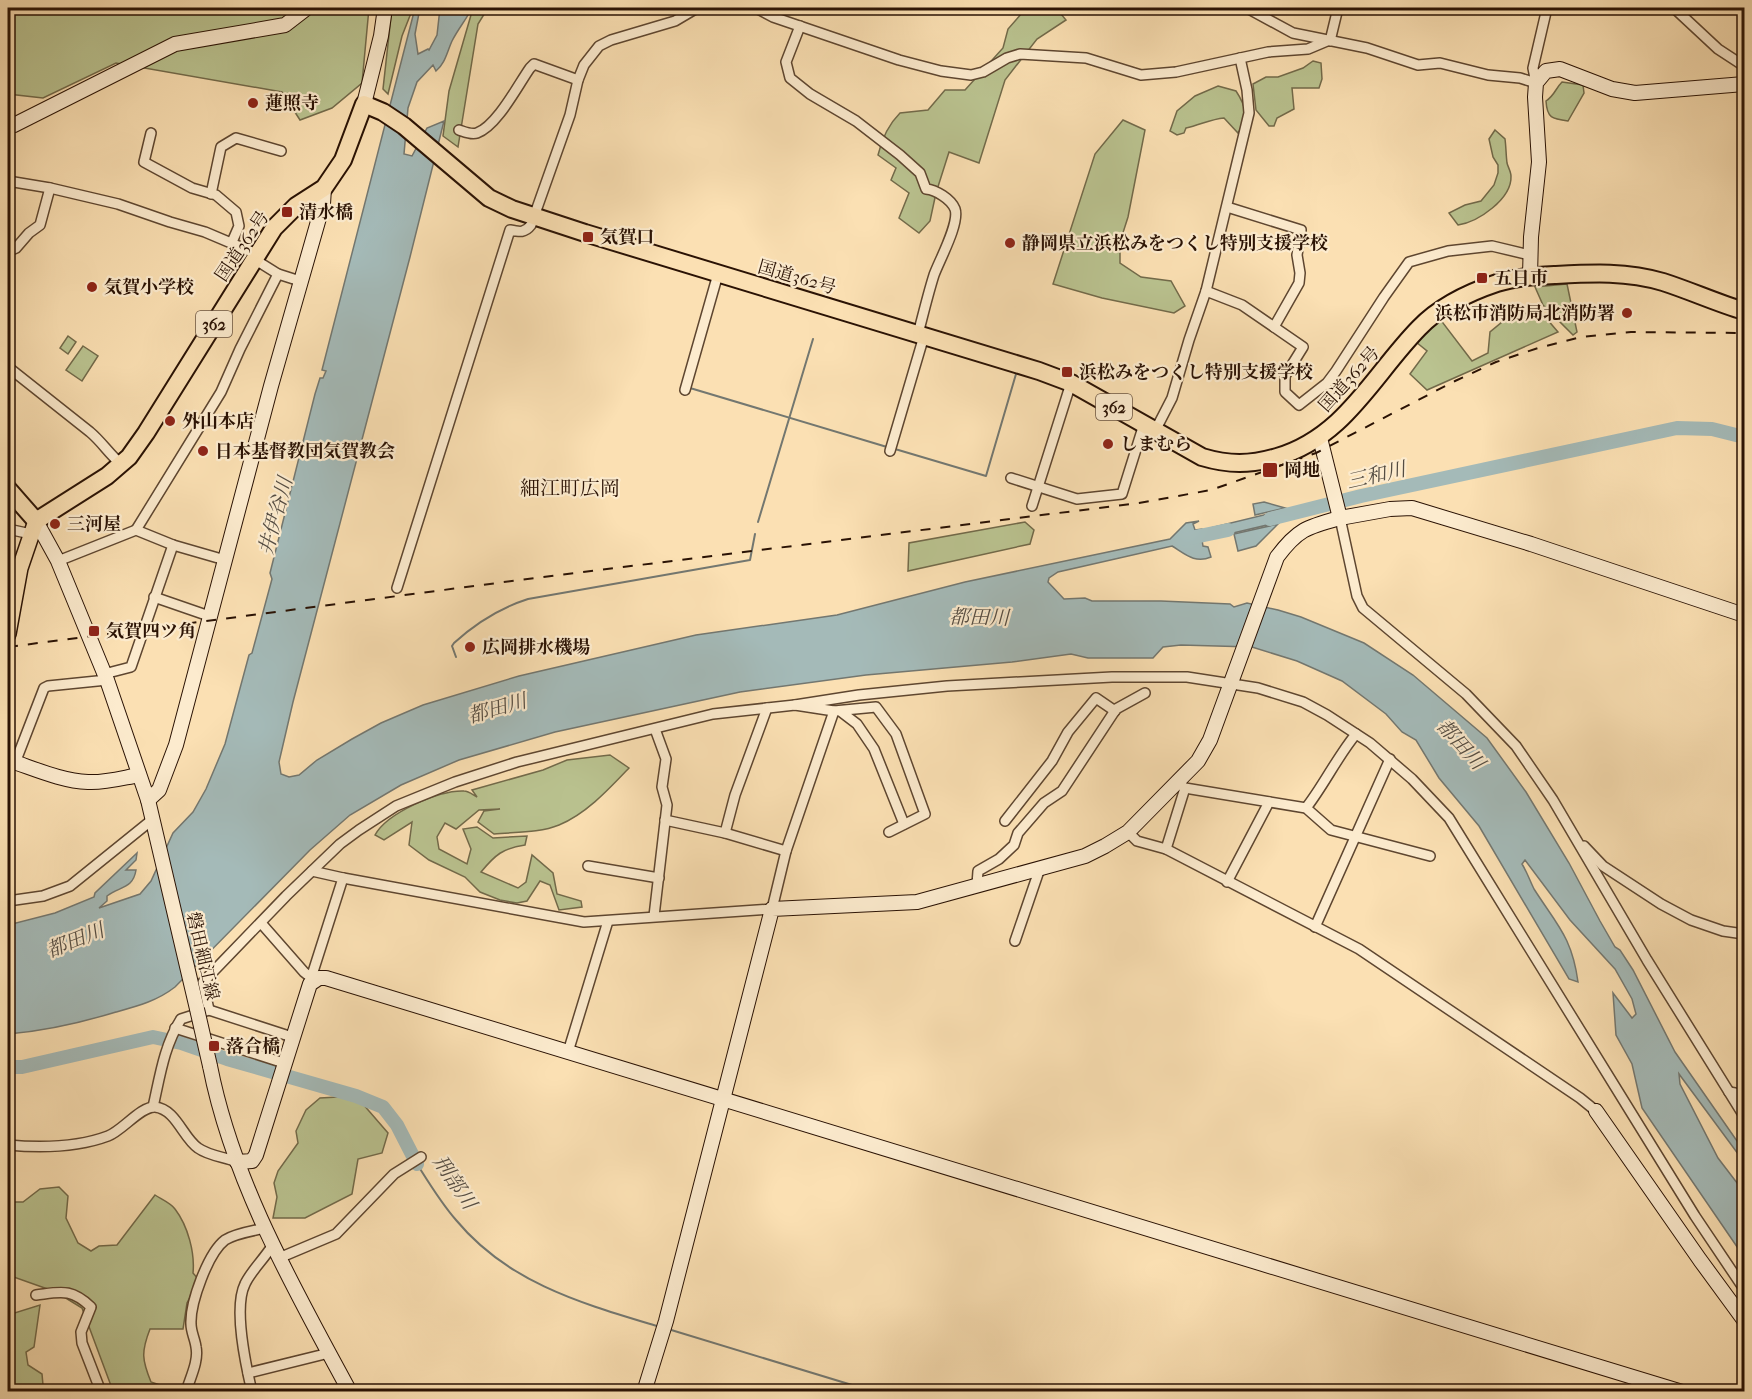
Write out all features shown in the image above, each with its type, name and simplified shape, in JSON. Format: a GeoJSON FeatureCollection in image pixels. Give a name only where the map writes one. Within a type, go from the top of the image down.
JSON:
{"type":"FeatureCollection","features":[{"type":"Feature","properties":{"kind":"highway","name":"国道362号"},"geometry":{"type":"LineString","coordinates":[[34,527],[107,476],[129,457],[147,433],[274,228],[296,206],[324,188],[343,160],[370,107],[404,126],[489,198],[533,217],[1039,371],[1071,383],[1202,456],[1222,463],[1237,464],[1267,460],[1293,452],[1320,438],[1344,417],[1420,327],[1467,295],[1496,283],[1530,276],[1617,273],[1662,282],[1744,311]]}},
{"type":"Feature","properties":{"kind":"highway"},"geometry":{"type":"LineString","coordinates":[[8,489],[34,527]]}},
{"type":"Feature","properties":{"kind":"main road"},"geometry":{"type":"LineString","coordinates":[[8,634],[20,568],[34,527]]}},
{"type":"Feature","properties":{"kind":"street"},"geometry":{"type":"LineString","coordinates":[[8,126],[175,44],[285,25],[307,8]]}},
{"type":"Feature","properties":{"kind":"street"},"geometry":{"type":"LineString","coordinates":[[370,107],[386,8]]}},
{"type":"Feature","properties":{"kind":"street"},"geometry":{"type":"LineString","coordinates":[[397,588],[510,230],[521,232],[528,230],[570,114],[584,65],[599,46],[622,35],[675,21],[697,8]]}},
{"type":"Feature","properties":{"kind":"street"},"geometry":{"type":"LineString","coordinates":[[756,8],[773,17],[899,60],[941,71],[971,75],[983,72],[1007,58],[1020,54],[1086,58],[1141,75],[1176,72],[1268,52],[1308,49],[1328,41]]}},
{"type":"Feature","properties":{"kind":"street"},"geometry":{"type":"LineString","coordinates":[[1247,8],[1293,33],[1366,48],[1418,65],[1440,63],[1488,75],[1520,78],[1536,83]]}},
{"type":"Feature","properties":{"kind":"street"},"geometry":{"type":"LineString","coordinates":[[1328,41],[1338,8]]}},
{"type":"Feature","properties":{"kind":"street"},"geometry":{"type":"LineString","coordinates":[[1530,276],[1539,162],[1536,83],[1533,68],[1547,8]]}},
{"type":"Feature","properties":{"kind":"street"},"geometry":{"type":"LineString","coordinates":[[1674,8],[1718,50],[1744,66]]}},
{"type":"Feature","properties":{"kind":"street"},"geometry":{"type":"LineString","coordinates":[[800,26],[786,62],[790,78],[810,94],[856,121],[900,154],[920,173],[926,189],[937,190],[955,208],[956,216],[950,238],[934,276],[890,451]]}},
{"type":"Feature","properties":{"kind":"street"},"geometry":{"type":"LineString","coordinates":[[1011,478],[1077,499],[1122,494],[1149,427],[1172,398],[1206,291],[1249,113],[1240,58]]}},
{"type":"Feature","properties":{"kind":"street"},"geometry":{"type":"LineString","coordinates":[[459,130],[474,134],[494,121],[534,64],[578,80]]}},
{"type":"Feature","properties":{"kind":"street"},"geometry":{"type":"LineString","coordinates":[[1536,83],[1546,71],[1560,69],[1612,89],[1635,93],[1744,84]]}},
{"type":"Feature","properties":{"kind":"street"},"geometry":{"type":"LineString","coordinates":[[151,133],[144,162],[192,188],[216,195],[236,212],[239,226],[231,242]]}},
{"type":"Feature","properties":{"kind":"street"},"geometry":{"type":"LineString","coordinates":[[212,194],[221,147],[227,143],[236,138],[281,151]]}},
{"type":"Feature","properties":{"kind":"street"},"geometry":{"type":"LineString","coordinates":[[8,181],[118,204],[231,242],[278,274],[300,281]]}},
{"type":"Feature","properties":{"kind":"street"},"geometry":{"type":"LineString","coordinates":[[8,259],[9,251],[16,248],[29,233],[40,225],[50,188]]}},
{"type":"Feature","properties":{"kind":"street"},"geometry":{"type":"LineString","coordinates":[[148,800],[159,790],[169,766],[300,281],[323,204],[324,188]]}},
{"type":"Feature","properties":{"kind":"street"},"geometry":{"type":"LineString","coordinates":[[1227,207],[1301,230],[1297,255],[1299,283],[1274,327]]}},
{"type":"Feature","properties":{"kind":"street"},"geometry":{"type":"LineString","coordinates":[[1206,291],[1242,305],[1303,347],[1285,376],[1285,392],[1299,405],[1327,383],[1409,262],[1448,251],[1491,246],[1530,255]]}},
{"type":"Feature","properties":{"kind":"street"},"geometry":{"type":"LineString","coordinates":[[58,561],[136,530],[221,392],[278,274]]}},
{"type":"Feature","properties":{"kind":"street"},"geometry":{"type":"LineString","coordinates":[[685,390],[718,274]]}},
{"type":"Feature","properties":{"kind":"street"},"geometry":{"type":"LineString","coordinates":[[8,367],[102,442],[109,454],[121,464]]}},
{"type":"Feature","properties":{"kind":"street"},"geometry":{"type":"LineString","coordinates":[[1032,506],[1071,383]]}},
{"type":"Feature","properties":{"kind":"street"},"geometry":{"type":"LineString","coordinates":[[1320,438],[1335,493],[1357,596],[1363,608],[1466,694],[1498,726],[1529,764],[1580,844],[1647,960],[1744,1116]]}},
{"type":"Feature","properties":{"kind":"street"},"geometry":{"type":"LineString","coordinates":[[312,871],[584,922],[917,902],[1084,856],[1128,832],[1181,785],[1210,740],[1277,557],[1290,538],[1308,527],[1339,515],[1412,508],[1531,544],[1744,615]]}},
{"type":"Feature","properties":{"kind":"street"},"geometry":{"type":"LineString","coordinates":[[8,530],[34,527]]}},
{"type":"Feature","properties":{"kind":"street","name":"磐田細江線"},"geometry":{"type":"LineString","coordinates":[[34,527],[58,561],[105,677],[148,800],[190,982],[203,1010],[210,1066],[218,1105],[237,1162],[275,1252],[350,1392]]}},
{"type":"Feature","properties":{"kind":"street"},"geometry":{"type":"LineString","coordinates":[[136,530],[173,545],[225,560]]}},
{"type":"Feature","properties":{"kind":"street"},"geometry":{"type":"LineString","coordinates":[[139,775],[87,783],[11,762],[44,688],[105,677],[131,667],[173,545]]}},
{"type":"Feature","properties":{"kind":"street"},"geometry":{"type":"LineString","coordinates":[[154,597],[209,616]]}},
{"type":"Feature","properties":{"kind":"street"},"geometry":{"type":"LineString","coordinates":[[203,1010],[203,982],[312,871],[359,830],[396,806],[455,782],[517,762],[713,714],[859,695],[947,686],[1075,678],[1187,677],[1231,682],[1303,702],[1356,734],[1390,759],[1449,818],[1695,1216],[1744,1289]]}},
{"type":"Feature","properties":{"kind":"street"},"geometry":{"type":"LineString","coordinates":[[978,885],[978,871],[999,859],[1014,845],[1018,832],[1044,803],[1062,791],[1115,711],[1132,698],[1145,693]]}},
{"type":"Feature","properties":{"kind":"street"},"geometry":{"type":"LineString","coordinates":[[1005,821],[1052,760],[1068,732],[1096,698],[1115,711]]}},
{"type":"Feature","properties":{"kind":"street"},"geometry":{"type":"LineString","coordinates":[[795,705],[837,711],[876,707],[896,734],[925,814],[889,832]]}},
{"type":"Feature","properties":{"kind":"street"},"geometry":{"type":"LineString","coordinates":[[725,833],[735,795],[767,708]]}},
{"type":"Feature","properties":{"kind":"street"},"geometry":{"type":"LineString","coordinates":[[837,711],[857,724],[874,749],[904,824]]}},
{"type":"Feature","properties":{"kind":"street"},"geometry":{"type":"LineString","coordinates":[[644,1392],[666,1321],[786,851],[837,711]]}},
{"type":"Feature","properties":{"kind":"street"},"geometry":{"type":"LineString","coordinates":[[654,916],[668,805],[662,787],[666,759],[655,729]]}},
{"type":"Feature","properties":{"kind":"street"},"geometry":{"type":"LineString","coordinates":[[1305,808],[1321,789],[1345,747],[1356,734]]}},
{"type":"Feature","properties":{"kind":"street"},"geometry":{"type":"LineString","coordinates":[[1315,927],[1390,759]]}},
{"type":"Feature","properties":{"kind":"street"},"geometry":{"type":"LineString","coordinates":[[1181,785],[1305,808],[1331,830],[1430,856]]}},
{"type":"Feature","properties":{"kind":"street"},"geometry":{"type":"LineString","coordinates":[[1166,849],[1181,785]]}},
{"type":"Feature","properties":{"kind":"street"},"geometry":{"type":"LineString","coordinates":[[1019,802],[1034,815]]}},
{"type":"Feature","properties":{"kind":"street"},"geometry":{"type":"LineString","coordinates":[[1227,882],[1269,802]]}},
{"type":"Feature","properties":{"kind":"street"},"geometry":{"type":"LineString","coordinates":[[665,820],[725,833],[786,851]]}},
{"type":"Feature","properties":{"kind":"street"},"geometry":{"type":"LineString","coordinates":[[8,901],[43,896],[70,886],[154,822]]}},
{"type":"Feature","properties":{"kind":"street"},"geometry":{"type":"LineString","coordinates":[[1128,832],[1137,841],[1166,849],[1359,949],[1580,1098],[1596,1111],[1744,1320]]}},
{"type":"Feature","properties":{"kind":"street"},"geometry":{"type":"LineString","coordinates":[[1580,844],[1588,848],[1603,866],[1660,904],[1691,920],[1723,931],[1744,934]]}},
{"type":"Feature","properties":{"kind":"street"},"geometry":{"type":"LineString","coordinates":[[588,866],[659,878]]}},
{"type":"Feature","properties":{"kind":"street"},"geometry":{"type":"LineString","coordinates":[[1015,941],[1040,868]]}},
{"type":"Feature","properties":{"kind":"street"},"geometry":{"type":"LineString","coordinates":[[314,980],[312,975],[343,878]]}},
{"type":"Feature","properties":{"kind":"street"},"geometry":{"type":"LineString","coordinates":[[568,1052],[608,921]]}},
{"type":"Feature","properties":{"kind":"street"},"geometry":{"type":"LineString","coordinates":[[261,923],[304,972],[314,980]]}},
{"type":"Feature","properties":{"kind":"street"},"geometry":{"type":"LineString","coordinates":[[8,1145],[42,1148],[110,1136],[145,1110],[153,1107],[163,1110],[172,1117],[197,1148],[237,1162],[252,1161],[256,1155],[310,984],[314,980],[326,978],[1682,1392]]}},
{"type":"Feature","properties":{"kind":"street"},"geometry":{"type":"LineString","coordinates":[[153,1107],[166,1047],[181,1019],[203,1010],[292,1037]]}},
{"type":"Feature","properties":{"kind":"street"},"geometry":{"type":"LineString","coordinates":[[174,1030],[284,1063]]}},
{"type":"Feature","properties":{"kind":"street"},"geometry":{"type":"LineString","coordinates":[[1729,1092],[1735,1093],[1744,1101]]}},
{"type":"Feature","properties":{"kind":"street"},"geometry":{"type":"LineString","coordinates":[[252,1392],[240,1321],[244,1285],[275,1252],[336,1234],[394,1174],[421,1157]]}},
{"type":"Feature","properties":{"kind":"street"},"geometry":{"type":"LineString","coordinates":[[186,1392],[194,1369],[197,1349],[190,1326],[198,1287],[216,1250],[226,1240],[265,1228]]}},
{"type":"Feature","properties":{"kind":"street"},"geometry":{"type":"LineString","coordinates":[[36,1295],[68,1292],[91,1307],[81,1332],[82,1343],[100,1392]]}},
{"type":"Feature","properties":{"kind":"street"},"geometry":{"type":"LineString","coordinates":[[248,1373],[329,1353]]}},
{"type":"Feature","properties":{"kind":"green space"},"geometry":{"type":"Polygon","coordinates":[[[8,8],[369,8],[362,83],[332,108],[300,120],[282,92],[116,63],[43,98],[8,94],[8,8]]]}},
{"type":"Feature","properties":{"kind":"green space"},"geometry":{"type":"Polygon","coordinates":[[[392,8],[413,8],[402,36],[388,94],[383,89],[392,8]]]}},
{"type":"Feature","properties":{"kind":"green space"},"geometry":{"type":"Polygon","coordinates":[[[473,8],[488,8],[478,24],[458,147],[443,136],[449,91],[473,8]]]}},
{"type":"Feature","properties":{"kind":"green space"},"geometry":{"type":"Polygon","coordinates":[[[1022,8],[1056,8],[1066,20],[1037,39],[1005,80],[979,163],[949,152],[930,221],[919,233],[899,218],[909,193],[891,180],[896,168],[878,155],[884,137],[900,113],[928,110],[945,90],[965,90],[1003,48],[1008,29],[1022,13],[1022,8]]]}},
{"type":"Feature","properties":{"kind":"green space"},"geometry":{"type":"Polygon","coordinates":[[[1313,61],[1321,63],[1322,79],[1319,88],[1292,88],[1294,109],[1277,118],[1274,126],[1269,126],[1256,110],[1253,84],[1266,77],[1278,77],[1303,68],[1313,61]]]}},
{"type":"Feature","properties":{"kind":"green space"},"geometry":{"type":"Polygon","coordinates":[[[1562,82],[1583,85],[1584,93],[1568,121],[1551,117],[1546,101],[1562,82]]]}},
{"type":"Feature","properties":{"kind":"green space"},"geometry":{"type":"Polygon","coordinates":[[[1218,86],[1236,91],[1242,102],[1245,117],[1238,133],[1224,118],[1186,128],[1184,133],[1177,135],[1170,131],[1177,111],[1195,96],[1218,86]]]}},
{"type":"Feature","properties":{"kind":"green space"},"geometry":{"type":"Polygon","coordinates":[[[1123,120],[1145,130],[1128,217],[1120,242],[1120,263],[1141,277],[1171,281],[1185,306],[1174,313],[1102,298],[1053,284],[1095,154],[1123,120]]]}},
{"type":"Feature","properties":{"kind":"green space"},"geometry":{"type":"Polygon","coordinates":[[[1495,130],[1505,139],[1507,163],[1511,174],[1510,185],[1500,201],[1492,208],[1475,219],[1458,225],[1449,213],[1465,205],[1481,201],[1494,185],[1498,165],[1493,157],[1489,139],[1495,130]]]}},
{"type":"Feature","properties":{"kind":"green space"},"geometry":{"type":"Polygon","coordinates":[[[1567,284],[1577,332],[1573,335],[1543,305],[1535,287],[1567,284]]]}},
{"type":"Feature","properties":{"kind":"green space"},"geometry":{"type":"Polygon","coordinates":[[[1526,313],[1546,318],[1558,332],[1427,390],[1410,374],[1427,351],[1416,342],[1440,319],[1472,361],[1488,353],[1490,332],[1507,318],[1526,313]]]}},
{"type":"Feature","properties":{"kind":"green space"},"geometry":{"type":"Polygon","coordinates":[[[68,336],[76,342],[68,354],[60,348],[68,336]]]}},
{"type":"Feature","properties":{"kind":"green space"},"geometry":{"type":"Polygon","coordinates":[[[83,346],[98,356],[82,381],[66,370],[83,346]]]}},
{"type":"Feature","properties":{"kind":"green space"},"geometry":{"type":"Polygon","coordinates":[[[1025,522],[1034,530],[1030,544],[908,571],[909,543],[1025,522]]]}},
{"type":"Feature","properties":{"kind":"green space"},"geometry":{"type":"Polygon","coordinates":[[[610,755],[629,768],[588,808],[559,825],[536,831],[494,834],[478,822],[484,811],[500,809],[479,810],[456,829],[445,823],[437,837],[439,849],[467,864],[471,849],[463,829],[477,827],[493,838],[527,836],[525,845],[500,853],[481,872],[518,888],[526,882],[532,855],[553,873],[557,894],[581,901],[582,907],[559,910],[550,885],[540,881],[527,901],[517,903],[500,900],[480,892],[465,877],[429,860],[409,845],[412,822],[384,840],[375,835],[390,819],[402,811],[441,794],[464,791],[477,797],[472,790],[543,770],[567,760],[610,755]]]}},
{"type":"Feature","properties":{"kind":"green space"},"geometry":{"type":"Polygon","coordinates":[[[356,1096],[388,1133],[382,1153],[358,1159],[352,1194],[305,1218],[273,1218],[277,1197],[274,1183],[278,1171],[298,1143],[296,1131],[306,1110],[320,1098],[356,1096]]]}},
{"type":"Feature","properties":{"kind":"green space"},"geometry":{"type":"Polygon","coordinates":[[[59,1187],[68,1196],[66,1218],[78,1243],[91,1251],[99,1246],[117,1245],[155,1195],[171,1205],[180,1216],[190,1240],[193,1273],[199,1280],[187,1303],[183,1329],[150,1329],[144,1356],[151,1382],[177,1391],[113,1391],[82,1308],[56,1292],[8,1275],[8,1202],[23,1202],[40,1189],[59,1187]]]}},
{"type":"Feature","properties":{"kind":"green space"},"geometry":{"type":"Polygon","coordinates":[[[40,1305],[34,1347],[26,1352],[28,1365],[42,1374],[43,1385],[37,1391],[8,1391],[8,1315],[40,1305]]]}},
{"type":"Feature","properties":{"kind":"water","name":"都田川"},"geometry":{"type":"Polygon","coordinates":[[[415,8],[420,8],[415,34],[418,54],[429,50],[437,35],[440,8],[472,8],[452,41],[442,65],[436,71],[433,65],[417,82],[408,108],[404,154],[412,156],[427,128],[444,121],[293,702],[279,762],[281,774],[289,777],[299,775],[317,760],[352,739],[381,723],[423,705],[519,676],[696,635],[837,615],[965,582],[1170,539],[1186,523],[1199,521],[1193,524],[1195,530],[1202,529],[1203,546],[1208,547],[1211,557],[1195,559],[1172,546],[1058,572],[1049,578],[1048,582],[1064,599],[1230,604],[1234,607],[1247,603],[1301,617],[1364,643],[1413,675],[1487,738],[1526,792],[1569,863],[1615,947],[1620,950],[1633,970],[1675,1052],[1744,1151],[1744,1162],[1679,1074],[1680,1084],[1718,1158],[1744,1192],[1744,1257],[1642,1108],[1632,1064],[1616,1035],[1613,993],[1632,1018],[1636,1014],[1632,999],[1615,969],[1570,920],[1525,860],[1522,864],[1534,889],[1568,942],[1578,982],[1569,979],[1479,826],[1439,778],[1416,740],[1402,732],[1386,714],[1342,681],[1297,661],[1252,647],[1181,645],[1163,647],[1153,658],[1088,658],[1071,654],[1012,662],[866,675],[740,692],[555,732],[459,760],[401,785],[350,815],[310,850],[168,992],[140,1005],[89,1020],[49,1029],[8,1034],[8,925],[55,913],[94,897],[95,893],[137,853],[136,860],[126,870],[136,870],[132,881],[107,896],[107,901],[99,908],[140,894],[151,881],[173,833],[193,812],[206,789],[225,744],[272,579],[270,573],[315,394],[320,378],[323,378],[326,371],[322,370],[415,8]]]}},
{"type":"Feature","properties":{"kind":"water"},"geometry":{"type":"Polygon","coordinates":[[[1264,502],[1285,508],[1255,515],[1253,504],[1264,502]]]}},
{"type":"Feature","properties":{"kind":"water"},"geometry":{"type":"Polygon","coordinates":[[[1288,509],[1301,511],[1287,515],[1280,522],[1212,538],[1210,528],[1288,509]]]}},
{"type":"Feature","properties":{"kind":"water"},"geometry":{"type":"Polygon","coordinates":[[[1278,524],[1256,546],[1238,551],[1234,534],[1278,524]]]}},
{"type":"Feature","properties":{"kind":"waterway"},"geometry":{"type":"LineString","coordinates":[[758,522],[813,339]]}},
{"type":"Feature","properties":{"kind":"waterway"},"geometry":{"type":"LineString","coordinates":[[895,449],[986,476],[1016,374]]}},
{"type":"Feature","properties":{"kind":"waterway"},"geometry":{"type":"LineString","coordinates":[[690,388],[887,447]]}},
{"type":"Feature","properties":{"kind":"waterway","name":"三和川"},"geometry":{"type":"LineString","coordinates":[[1270,519],[1361,496],[1677,428],[1712,429],[1744,437]]}},
{"type":"Feature","properties":{"kind":"waterway","name":"三和川"},"geometry":{"type":"LineString","coordinates":[[1185,539],[1228,530]]}},
{"type":"Feature","properties":{"kind":"waterway"},"geometry":{"type":"LineString","coordinates":[[456,657],[452,646],[454,643],[471,629],[508,607],[528,599],[750,560],[755,534]]}},
{"type":"Feature","properties":{"kind":"waterway","name":"刑部川"},"geometry":{"type":"LineString","coordinates":[[8,1067],[22,1067],[153,1037],[181,1043],[227,1059],[356,1096],[383,1107],[397,1125],[417,1164]]}},
{"type":"Feature","properties":{"kind":"waterway","name":"刑部川"},"geometry":{"type":"LineString","coordinates":[[417,1164],[456,1220],[477,1242],[500,1260],[549,1289],[604,1310],[660,1327]]}},
{"type":"Feature","properties":{"kind":"waterway","name":"刑部川"},"geometry":{"type":"LineString","coordinates":[[668,1329],[875,1392]]}},
{"type":"Feature","properties":{"kind":"railway"},"geometry":{"type":"LineString","coordinates":[[8,647],[535,578],[1139,503],[1211,490],[1316,453],[1455,381],[1496,362],[1538,348],[1581,337],[1631,332],[1744,333]]}},
{"type":"Feature","properties":{"kind":"place","name":"蓮照寺"},"geometry":{"type":"Point","coordinates":[253,103]}},
{"type":"Feature","properties":{"kind":"place","name":"清水橋"},"geometry":{"type":"Point","coordinates":[287,212]}},
{"type":"Feature","properties":{"kind":"place","name":"気賀口"},"geometry":{"type":"Point","coordinates":[588,237]}},
{"type":"Feature","properties":{"kind":"place","name":"静岡県立浜松みをつくし特別支援学校"},"geometry":{"type":"Point","coordinates":[1010,243]}},
{"type":"Feature","properties":{"kind":"place","name":"五日市"},"geometry":{"type":"Point","coordinates":[1482,278]}},
{"type":"Feature","properties":{"kind":"place","name":"気賀小学校"},"geometry":{"type":"Point","coordinates":[92,287]}},
{"type":"Feature","properties":{"kind":"place","name":"浜松市消防局北消防署"},"geometry":{"type":"Point","coordinates":[1627,313]}},
{"type":"Feature","properties":{"kind":"place","name":"浜松みをつくし特別支援学校"},"geometry":{"type":"Point","coordinates":[1067,372]}},
{"type":"Feature","properties":{"kind":"place","name":"外山本店"},"geometry":{"type":"Point","coordinates":[170,421]}},
{"type":"Feature","properties":{"kind":"place","name":"しまむら"},"geometry":{"type":"Point","coordinates":[1108,444]}},
{"type":"Feature","properties":{"kind":"place","name":"日本基督教団気賀教会"},"geometry":{"type":"Point","coordinates":[203,451]}},
{"type":"Feature","properties":{"kind":"place","name":"岡地"},"geometry":{"type":"Point","coordinates":[1270,470]}},
{"type":"Feature","properties":{"kind":"place","name":"三河屋"},"geometry":{"type":"Point","coordinates":[55,524]}},
{"type":"Feature","properties":{"kind":"place","name":"気賀四ツ角"},"geometry":{"type":"Point","coordinates":[94,631]}},
{"type":"Feature","properties":{"kind":"place","name":"広岡排水機場"},"geometry":{"type":"Point","coordinates":[470,647]}},
{"type":"Feature","properties":{"kind":"place","name":"落合橋"},"geometry":{"type":"Point","coordinates":[214,1046]}},
{"type":"Feature","properties":{"kind":"district","name":"細江町広岡"},"geometry":{"type":"Point","coordinates":[570,488]}},
{"type":"Feature","properties":{"kind":"water label","name":"井伊谷川"},"geometry":{"type":"Point","coordinates":[275,516]}}]}
